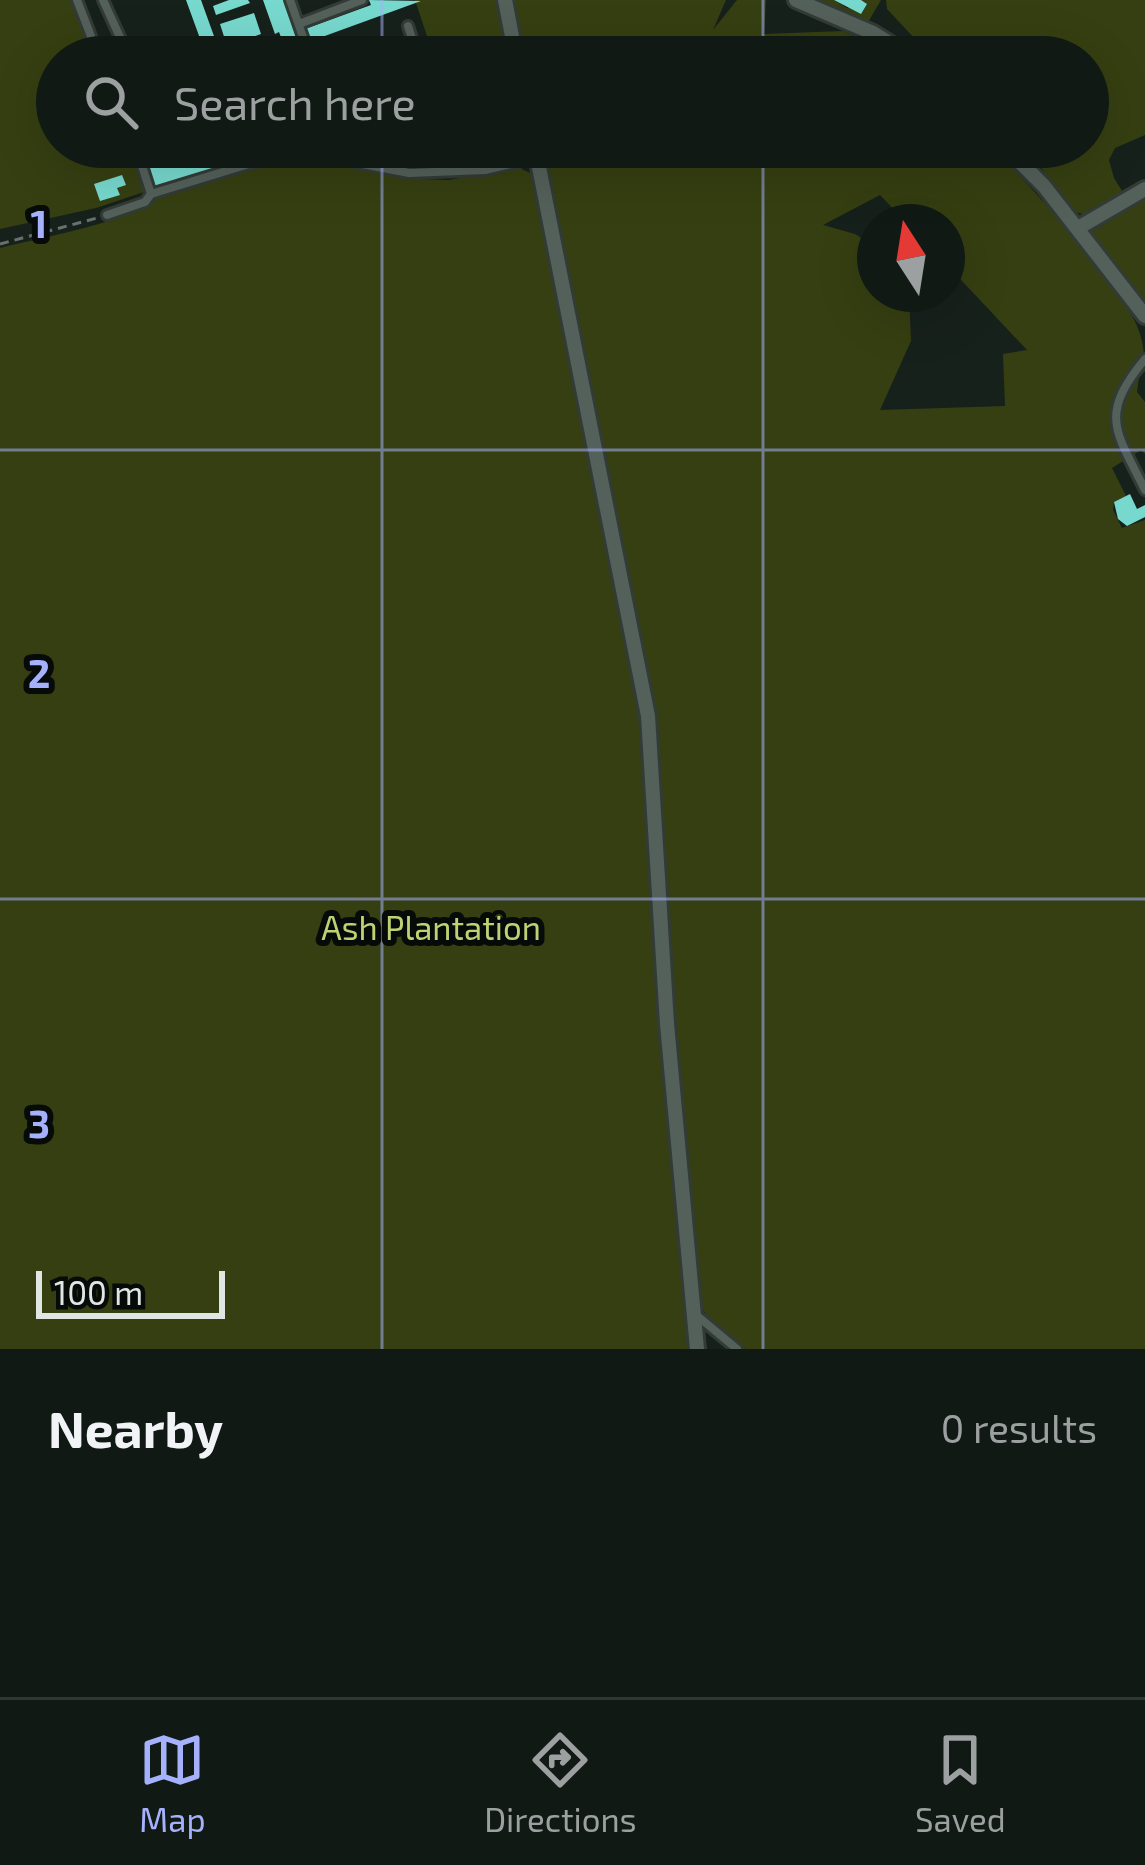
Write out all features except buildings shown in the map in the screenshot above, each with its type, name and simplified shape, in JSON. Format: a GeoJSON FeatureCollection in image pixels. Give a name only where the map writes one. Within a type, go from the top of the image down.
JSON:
{"type":"FeatureCollection","features":[{"type":"Feature","properties":{"kind":"street"},"geometry":{"type":"LineString","coordinates":[[505,0],[513,36]]}},
{"type":"Feature","properties":{"kind":"street"},"geometry":{"type":"LineString","coordinates":[[796,0],[878,36]]}},
{"type":"Feature","properties":{"kind":"street"},"geometry":{"type":"LineString","coordinates":[[539,168],[648,716],[667,1024],[697,1349]]}},
{"type":"Feature","properties":{"kind":"street"},"geometry":{"type":"LineString","coordinates":[[1027,168],[1145,316]]}},
{"type":"Feature","properties":{"kind":"street"},"geometry":{"type":"LineString","coordinates":[[1078,228],[1145,189]]}},
{"type":"Feature","properties":{"kind":"lane"},"geometry":{"type":"LineString","coordinates":[[77,0],[91,36]]}},
{"type":"Feature","properties":{"kind":"lane"},"geometry":{"type":"LineString","coordinates":[[103,0],[119,36]]}},
{"type":"Feature","properties":{"kind":"lane"},"geometry":{"type":"LineString","coordinates":[[290,0],[303,36]]}},
{"type":"Feature","properties":{"kind":"lane"},"geometry":{"type":"LineString","coordinates":[[299,24],[362,0]]}},
{"type":"Feature","properties":{"kind":"lane"},"geometry":{"type":"LineString","coordinates":[[408,26],[411,36]]}},
{"type":"Feature","properties":{"kind":"lane"},"geometry":{"type":"LineString","coordinates":[[143,168],[151,194]]}},
{"type":"Feature","properties":{"kind":"lane"},"geometry":{"type":"LineString","coordinates":[[107,215],[145,202],[151,194],[236,168]]}},
{"type":"Feature","properties":{"kind":"lane"},"geometry":{"type":"LineString","coordinates":[[383,168],[409,173],[491,168]]}},
{"type":"Feature","properties":{"kind":"lane"},"geometry":{"type":"LineString","coordinates":[[1145,359],[1114,413],[1114,429],[1145,490]]}},
{"type":"Feature","properties":{"kind":"lane"},"geometry":{"type":"LineString","coordinates":[[694,1313],[737,1349]]}},
{"type":"Feature","properties":{"kind":"path"},"geometry":{"type":"LineString","coordinates":[[0,244],[107,215]]}},
{"type":"Feature","properties":{"kind":"green space"},"geometry":{"type":"Polygon","coordinates":[[[0,0],[72,0],[86,36],[36,36],[36,168],[137,168],[144,192],[0,229],[0,0]]]}},
{"type":"Feature","properties":{"kind":"green space"},"geometry":{"type":"Polygon","coordinates":[[[415,0],[726,0],[713,30],[737,0],[766,0],[764,34],[843,31],[854,36],[517,33],[427,36],[415,0]]]}},
{"type":"Feature","properties":{"kind":"green space"},"geometry":{"type":"Polygon","coordinates":[[[810,0],[834,0],[847,8],[867,4],[861,0],[881,0],[867,24],[810,0]]]}},
{"type":"Feature","properties":{"kind":"green space"},"geometry":{"type":"Polygon","coordinates":[[[886,0],[1145,0],[1145,135],[1115,148],[1109,160],[1109,36],[912,36],[887,9],[886,0]]]}},
{"type":"Feature","properties":{"kind":"green space"},"geometry":{"type":"Polygon","coordinates":[[[1109,160],[1127,199],[1145,189],[1145,308],[1088,233],[1105,224],[1107,217],[1080,213],[1054,190],[1041,168],[1109,168],[1109,160]]]}},
{"type":"Feature","properties":{"kind":"green space","name":"Ash Plantation"},"geometry":{"type":"Polygon","coordinates":[[[252,168],[359,168],[449,180],[519,168],[537,176],[641,709],[693,1349],[0,1349],[0,248],[104,222],[153,199],[252,168]]]}},
{"type":"Feature","properties":{"kind":"green space"},"geometry":{"type":"Polygon","coordinates":[[[545,168],[1013,168],[1117,293],[1135,322],[1144,350],[1145,371],[1137,392],[1145,402],[1145,454],[1141,450],[1112,468],[1126,496],[1114,502],[1113,510],[1122,528],[1145,520],[1145,1349],[745,1349],[716,1329],[701,1307],[658,812],[545,168]]]}}]}
